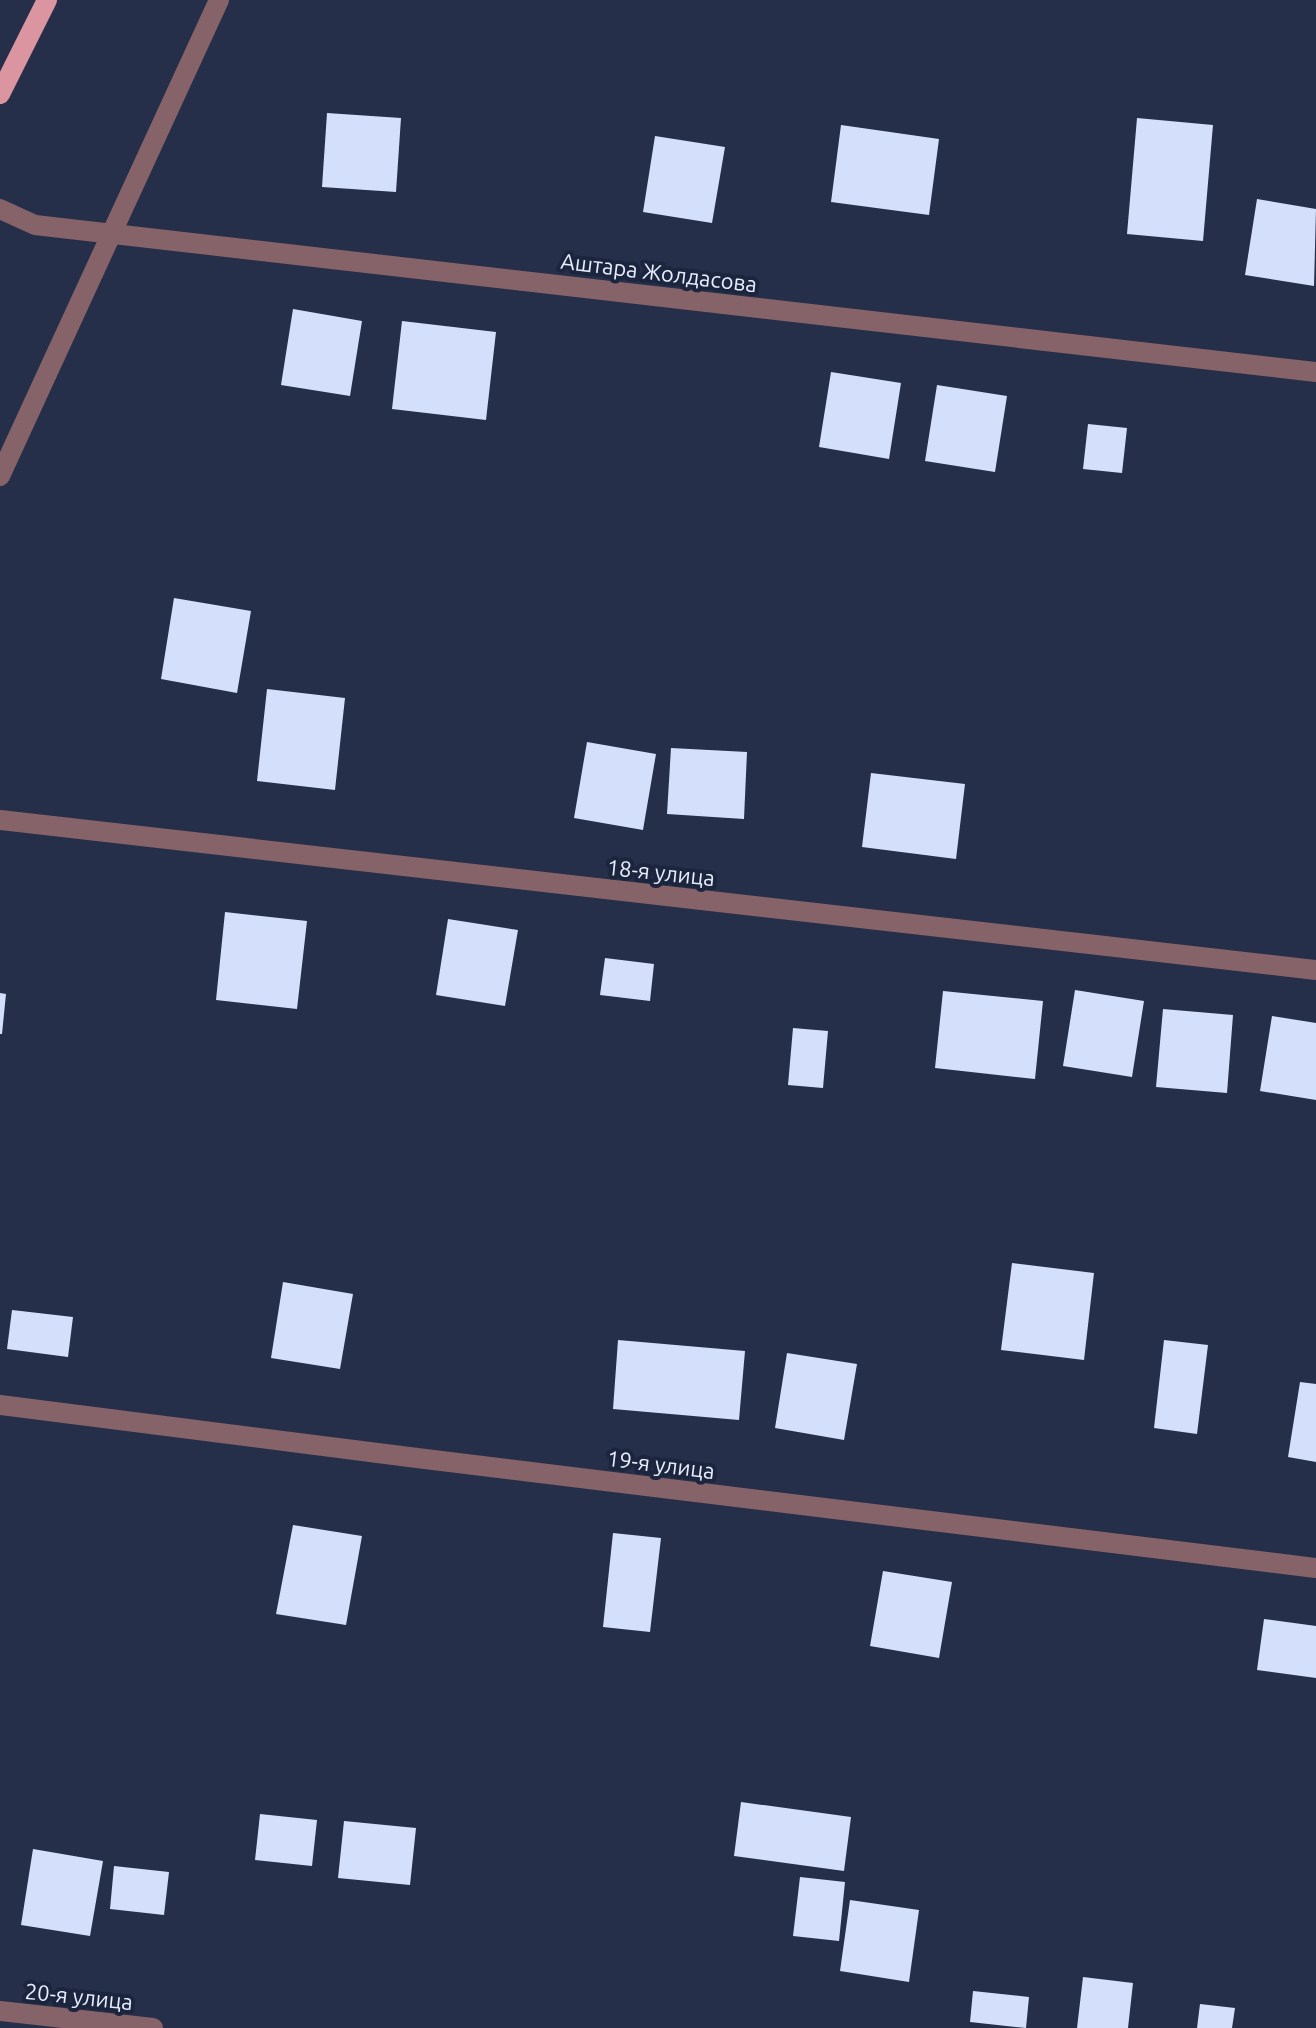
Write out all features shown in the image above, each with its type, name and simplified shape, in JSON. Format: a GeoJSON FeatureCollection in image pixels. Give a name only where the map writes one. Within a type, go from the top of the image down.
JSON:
{"type":"FeatureCollection","features":[{"type":"Feature","properties":{"kind":"main road"},"geometry":{"type":"LineString","coordinates":[[0,94],[47,0]]}},
{"type":"Feature","properties":{"kind":"street"},"geometry":{"type":"LineString","coordinates":[[0,476],[219,0]]}},
{"type":"Feature","properties":{"kind":"street","name":"Аштара Жолдасова"},"geometry":{"type":"LineString","coordinates":[[0,209],[35,225],[1316,372]]}},
{"type":"Feature","properties":{"kind":"street","name":"18-я улица"},"geometry":{"type":"LineString","coordinates":[[0,820],[1316,970]]}},
{"type":"Feature","properties":{"kind":"street","name":"19-я улица"},"geometry":{"type":"LineString","coordinates":[[0,1405],[1316,1568]]}},
{"type":"Feature","properties":{"kind":"street","name":"20-я улица"},"geometry":{"type":"LineString","coordinates":[[0,2011],[153,2028]]}},
{"type":"Feature","properties":{"kind":"building"},"geometry":{"type":"Polygon","coordinates":[[[327,113],[401,118],[396,192],[322,187],[327,113]]]}},
{"type":"Feature","properties":{"kind":"building"},"geometry":{"type":"Polygon","coordinates":[[[1137,118],[1213,125],[1203,241],[1127,234],[1137,118]]]}},
{"type":"Feature","properties":{"kind":"building"},"geometry":{"type":"Polygon","coordinates":[[[841,125],[939,139],[929,215],[831,202],[841,125]]]}},
{"type":"Feature","properties":{"kind":"building"},"geometry":{"type":"Polygon","coordinates":[[[655,136],[725,147],[712,223],[643,212],[655,136]]]}},
{"type":"Feature","properties":{"kind":"building"},"geometry":{"type":"Polygon","coordinates":[[[1257,199],[1316,209],[1314,286],[1245,275],[1257,199]]]}},
{"type":"Feature","properties":{"kind":"building"},"geometry":{"type":"Polygon","coordinates":[[[293,309],[362,321],[350,396],[281,385],[293,309]]]}},
{"type":"Feature","properties":{"kind":"building"},"geometry":{"type":"Polygon","coordinates":[[[402,321],[496,332],[486,420],[392,409],[402,321]]]}},
{"type":"Feature","properties":{"kind":"building"},"geometry":{"type":"Polygon","coordinates":[[[831,372],[901,383],[889,459],[819,447],[831,372]]]}},
{"type":"Feature","properties":{"kind":"building"},"geometry":{"type":"Polygon","coordinates":[[[937,385],[1007,396],[995,472],[925,461],[937,385]]]}},
{"type":"Feature","properties":{"kind":"building"},"geometry":{"type":"Polygon","coordinates":[[[1088,424],[1127,428],[1122,473],[1083,469],[1088,424]]]}},
{"type":"Feature","properties":{"kind":"building"},"geometry":{"type":"Polygon","coordinates":[[[174,598],[251,611],[237,693],[161,679],[174,598]]]}},
{"type":"Feature","properties":{"kind":"building"},"geometry":{"type":"Polygon","coordinates":[[[267,689],[345,698],[335,790],[257,781],[267,689]]]}},
{"type":"Feature","properties":{"kind":"building"},"geometry":{"type":"Polygon","coordinates":[[[587,742],[656,754],[643,830],[574,818],[587,742]]]}},
{"type":"Feature","properties":{"kind":"building"},"geometry":{"type":"Polygon","coordinates":[[[671,748],[747,752],[744,819],[667,814],[671,748]]]}},
{"type":"Feature","properties":{"kind":"building"},"geometry":{"type":"Polygon","coordinates":[[[871,773],[965,784],[956,859],[862,847],[871,773]]]}},
{"type":"Feature","properties":{"kind":"building"},"geometry":{"type":"Polygon","coordinates":[[[225,912],[307,921],[297,1009],[216,1000],[225,912]]]}},
{"type":"Feature","properties":{"kind":"building"},"geometry":{"type":"Polygon","coordinates":[[[448,919],[518,930],[505,1006],[436,995],[448,919]]]}},
{"type":"Feature","properties":{"kind":"building"},"geometry":{"type":"Polygon","coordinates":[[[605,958],[654,964],[650,1001],[600,995],[605,958]]]}},
{"type":"Feature","properties":{"kind":"building"},"geometry":{"type":"Polygon","coordinates":[[[1075,990],[1144,1001],[1132,1077],[1063,1066],[1075,990]]]}},
{"type":"Feature","properties":{"kind":"building"},"geometry":{"type":"Polygon","coordinates":[[[943,991],[1043,1001],[1035,1079],[935,1068],[943,991]]]}},
{"type":"Feature","properties":{"kind":"building"},"geometry":{"type":"Polygon","coordinates":[[[0,993],[6,994],[2,1034],[0,1034],[0,993]]]}},
{"type":"Feature","properties":{"kind":"building"},"geometry":{"type":"Polygon","coordinates":[[[1163,1009],[1233,1015],[1227,1093],[1156,1087],[1163,1009]]]}},
{"type":"Feature","properties":{"kind":"building"},"geometry":{"type":"Polygon","coordinates":[[[1272,1016],[1316,1023],[1316,1100],[1260,1091],[1272,1016]]]}},
{"type":"Feature","properties":{"kind":"building"},"geometry":{"type":"Polygon","coordinates":[[[793,1028],[828,1031],[823,1088],[788,1085],[793,1028]]]}},
{"type":"Feature","properties":{"kind":"building"},"geometry":{"type":"Polygon","coordinates":[[[1012,1263],[1094,1273],[1084,1360],[1001,1350],[1012,1263]]]}},
{"type":"Feature","properties":{"kind":"building"},"geometry":{"type":"Polygon","coordinates":[[[283,1282],[353,1294],[340,1369],[271,1358],[283,1282]]]}},
{"type":"Feature","properties":{"kind":"building"},"geometry":{"type":"Polygon","coordinates":[[[12,1310],[73,1317],[68,1357],[7,1349],[12,1310]]]}},
{"type":"Feature","properties":{"kind":"building"},"geometry":{"type":"Polygon","coordinates":[[[618,1340],[745,1351],[739,1420],[613,1409],[618,1340]]]}},
{"type":"Feature","properties":{"kind":"building"},"geometry":{"type":"Polygon","coordinates":[[[1164,1340],[1208,1345],[1197,1434],[1154,1428],[1164,1340]]]}},
{"type":"Feature","properties":{"kind":"building"},"geometry":{"type":"Polygon","coordinates":[[[787,1353],[857,1364],[844,1440],[775,1428],[787,1353]]]}},
{"type":"Feature","properties":{"kind":"building"},"geometry":{"type":"Polygon","coordinates":[[[1300,1382],[1316,1384],[1316,1462],[1288,1457],[1300,1382]]]}},
{"type":"Feature","properties":{"kind":"building"},"geometry":{"type":"Polygon","coordinates":[[[293,1525],[362,1536],[346,1625],[276,1614],[293,1525]]]}},
{"type":"Feature","properties":{"kind":"building"},"geometry":{"type":"Polygon","coordinates":[[[613,1533],[661,1538],[650,1632],[603,1627],[613,1533]]]}},
{"type":"Feature","properties":{"kind":"building"},"geometry":{"type":"Polygon","coordinates":[[[883,1571],[952,1582],[939,1658],[870,1646],[883,1571]]]}},
{"type":"Feature","properties":{"kind":"building"},"geometry":{"type":"Polygon","coordinates":[[[1264,1619],[1316,1626],[1316,1678],[1257,1670],[1264,1619]]]}},
{"type":"Feature","properties":{"kind":"building"},"geometry":{"type":"Polygon","coordinates":[[[741,1802],[851,1817],[844,1871],[734,1856],[741,1802]]]}},
{"type":"Feature","properties":{"kind":"building"},"geometry":{"type":"Polygon","coordinates":[[[260,1814],[317,1820],[312,1866],[255,1860],[260,1814]]]}},
{"type":"Feature","properties":{"kind":"building"},"geometry":{"type":"Polygon","coordinates":[[[344,1821],[416,1828],[410,1885],[338,1878],[344,1821]]]}},
{"type":"Feature","properties":{"kind":"building"},"geometry":{"type":"Polygon","coordinates":[[[33,1849],[103,1861],[90,1936],[21,1925],[33,1849]]]}},
{"type":"Feature","properties":{"kind":"building"},"geometry":{"type":"Polygon","coordinates":[[[114,1866],[169,1872],[164,1915],[110,1909],[114,1866]]]}},
{"type":"Feature","properties":{"kind":"building"},"geometry":{"type":"Polygon","coordinates":[[[800,1877],[845,1882],[839,1941],[793,1936],[800,1877]]]}},
{"type":"Feature","properties":{"kind":"building"},"geometry":{"type":"Polygon","coordinates":[[[850,1900],[919,1910],[909,1982],[840,1971],[850,1900]]]}},
{"type":"Feature","properties":{"kind":"building"},"geometry":{"type":"Polygon","coordinates":[[[1083,1977],[1133,1983],[1128,2028],[1077,2028],[1083,1977]]]}},
{"type":"Feature","properties":{"kind":"building"},"geometry":{"type":"Polygon","coordinates":[[[973,1991],[1029,1997],[1026,2028],[970,2022],[973,1991]]]}},
{"type":"Feature","properties":{"kind":"building"},"geometry":{"type":"Polygon","coordinates":[[[1200,2004],[1235,2008],[1232,2028],[1197,2028],[1200,2004]]]}}]}
